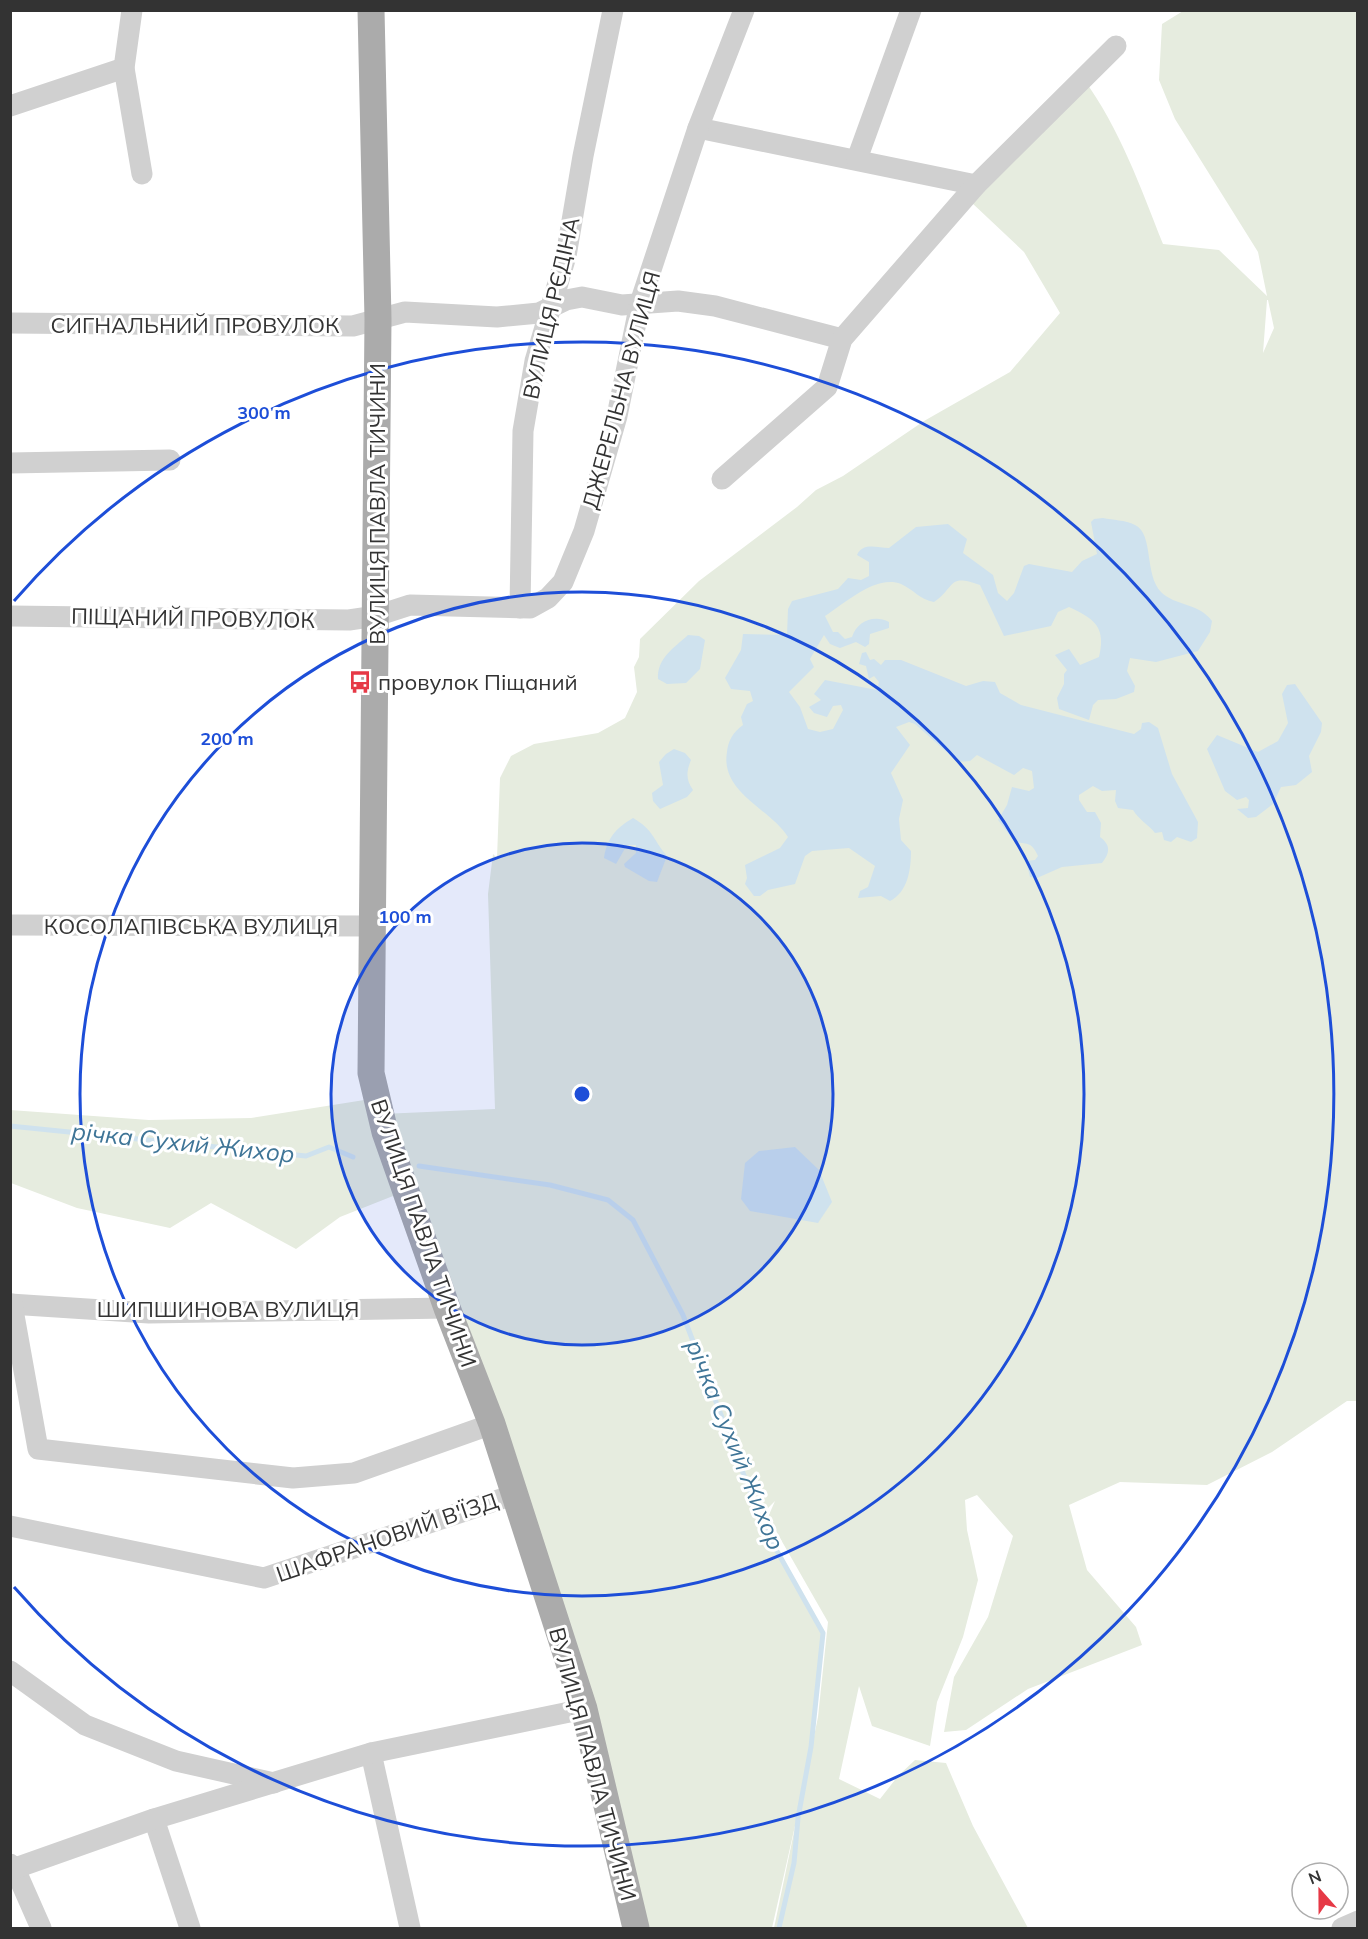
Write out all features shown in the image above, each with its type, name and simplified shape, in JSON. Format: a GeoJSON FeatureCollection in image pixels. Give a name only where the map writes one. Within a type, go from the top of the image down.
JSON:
{"type":"FeatureCollection","features":[{"type":"Feature","properties":{"kind":"main road","name":"ВУЛИЦЯ ПАВЛА ТИЧИНИ"},"geometry":{"type":"LineString","coordinates":[[371,10],[378,319],[371,1073],[385,1132],[447,1308],[492,1424],[584,1709],[636,1929]]}},
{"type":"Feature","properties":{"kind":"street"},"geometry":{"type":"LineString","coordinates":[[132,10],[124,68],[142,174]]}},
{"type":"Feature","properties":{"kind":"street","name":"ВУЛИЦЯ РЄДІНА"},"geometry":{"type":"LineString","coordinates":[[520,609],[523,431],[535,361],[566,256],[583,156],[613,10]]}},
{"type":"Feature","properties":{"kind":"street","name":"ДЖЕРЕЛЬНА ВУЛИЦЯ"},"geometry":{"type":"LineString","coordinates":[[376,615],[411,605],[530,608],[548,598],[563,582],[584,531],[617,416],[640,303],[698,128],[744,10]]}},
{"type":"Feature","properties":{"kind":"street"},"geometry":{"type":"LineString","coordinates":[[858,159],[911,10]]}},
{"type":"Feature","properties":{"kind":"street"},"geometry":{"type":"LineString","coordinates":[[722,479],[826,387],[842,339],[976,185],[1116,46]]}},
{"type":"Feature","properties":{"kind":"street"},"geometry":{"type":"LineString","coordinates":[[10,106],[124,68]]}},
{"type":"Feature","properties":{"kind":"street"},"geometry":{"type":"LineString","coordinates":[[698,128],[976,185]]}},
{"type":"Feature","properties":{"kind":"street","name":"СИГНАЛЬНИЙ ПРОВУЛОК"},"geometry":{"type":"LineString","coordinates":[[10,323],[353,326],[405,312],[497,317],[539,314],[566,300],[582,297],[622,306],[678,301],[715,306],[842,339]]}},
{"type":"Feature","properties":{"kind":"street"},"geometry":{"type":"LineString","coordinates":[[10,464],[170,460]]}},
{"type":"Feature","properties":{"kind":"street","name":"ПІЩАНИЙ ПРОВУЛОК"},"geometry":{"type":"LineString","coordinates":[[10,616],[349,620],[376,615]]}},
{"type":"Feature","properties":{"kind":"street","name":"КОСОЛАПІВСЬКА ВУЛИЦЯ"},"geometry":{"type":"LineString","coordinates":[[10,925],[372,926]]}},
{"type":"Feature","properties":{"kind":"street"},"geometry":{"type":"LineString","coordinates":[[11,1304],[38,1449],[293,1478],[354,1473],[492,1424]]}},
{"type":"Feature","properties":{"kind":"street","name":"ШИПШИНОВА ВУЛИЦЯ"},"geometry":{"type":"LineString","coordinates":[[11,1304],[148,1313],[447,1308]]}},
{"type":"Feature","properties":{"kind":"street","name":"ШАФРАНОВИЙ В'ЇЗД"},"geometry":{"type":"LineString","coordinates":[[10,1526],[264,1578],[516,1494]]}},
{"type":"Feature","properties":{"kind":"street"},"geometry":{"type":"LineString","coordinates":[[10,1671],[85,1725],[176,1761],[276,1783]]}},
{"type":"Feature","properties":{"kind":"street"},"geometry":{"type":"LineString","coordinates":[[41,1929],[12,1868],[154,1819],[371,1753],[584,1709]]}},
{"type":"Feature","properties":{"kind":"street"},"geometry":{"type":"LineString","coordinates":[[371,1753],[410,1929]]}},
{"type":"Feature","properties":{"kind":"street"},"geometry":{"type":"LineString","coordinates":[[154,1819],[190,1929]]}},
{"type":"Feature","properties":{"kind":"street"},"geometry":{"type":"LineString","coordinates":[[1342,1929],[1358,1921]]}},
{"type":"Feature","properties":{"kind":"shaded area"},"geometry":{"type":"Polygon","coordinates":[[[1183,11],[1357,11],[1357,1401],[1347,1401],[1272,1452],[1207,1485],[1120,1482],[1069,1505],[1087,1570],[1136,1627],[1142,1645],[1028,1689],[966,1730],[944,1732],[954,1677],[988,1617],[1013,1536],[977,1495],[965,1500],[967,1530],[978,1580],[963,1637],[937,1702],[930,1746],[872,1726],[859,1686],[839,1779],[880,1799],[898,1776],[915,1760],[946,1763],[973,1826],[1028,1928],[774,1928],[799,1808],[772,1928],[636,1928],[584,1709],[393,1196],[340,1217],[296,1249],[211,1203],[170,1228],[77,1208],[11,1183],[10,1110],[149,1120],[251,1118],[377,1098],[382,1114],[495,1109],[488,894],[493,854],[497,858],[500,778],[511,756],[534,744],[598,733],[625,718],[637,692],[634,667],[639,657],[640,639],[699,581],[816,490],[843,476],[924,421],[1010,372],[1060,313],[1024,252],[971,202],[1083,78],[1119,138],[1163,244],[1219,250],[1267,296],[1258,252],[1175,119],[1159,80],[1162,24],[1183,11]],[[1267,300],[1263,353],[1274,328],[1267,300]],[[775,1501],[759,1517],[823,1633],[807,1771],[818,1717],[828,1622],[768,1517],[775,1501]]]}},
{"type":"Feature","properties":{"kind":"water"},"geometry":{"type":"Polygon","coordinates":[[[1103,518],[1127,522],[1141,530],[1147,545],[1152,575],[1161,592],[1173,600],[1201,611],[1212,621],[1210,632],[1198,651],[1156,662],[1130,658],[1127,671],[1135,686],[1134,692],[1116,699],[1098,700],[1093,705],[1089,720],[1059,709],[1057,698],[1064,684],[1064,674],[1067,670],[1055,655],[1069,649],[1080,665],[1099,657],[1101,638],[1092,620],[1069,607],[1058,612],[1051,626],[1004,636],[980,585],[962,580],[953,583],[934,602],[901,584],[891,582],[871,587],[851,598],[825,616],[833,632],[838,632],[845,639],[852,637],[854,631],[862,623],[872,619],[889,622],[889,628],[870,634],[869,644],[865,647],[856,642],[840,648],[830,644],[824,635],[810,659],[814,667],[789,692],[800,707],[808,729],[820,732],[833,729],[843,710],[841,705],[833,706],[827,717],[814,713],[809,707],[821,700],[814,694],[825,680],[877,690],[879,682],[874,676],[869,679],[866,666],[859,664],[862,653],[866,652],[870,660],[874,659],[881,665],[885,660],[901,660],[966,686],[983,681],[995,682],[1000,693],[1021,705],[1134,734],[1141,729],[1142,723],[1149,722],[1158,728],[1172,774],[1198,822],[1197,838],[1191,842],[1177,837],[1171,842],[1164,840],[1162,832],[1155,833],[1133,810],[1118,808],[1115,801],[1116,790],[1102,791],[1093,786],[1079,795],[1079,800],[1087,812],[1095,812],[1101,823],[1100,837],[1108,846],[1105,859],[1102,863],[1062,867],[1037,878],[1030,877],[1026,861],[1035,860],[1038,856],[1036,851],[1029,844],[1015,842],[998,820],[1007,805],[1012,787],[1029,791],[1034,788],[1032,771],[1023,768],[1014,775],[977,755],[970,761],[958,762],[915,724],[909,722],[896,727],[910,745],[891,773],[903,800],[899,819],[901,840],[911,851],[909,872],[901,892],[890,901],[881,896],[858,898],[860,891],[868,887],[875,866],[849,848],[812,851],[805,856],[795,884],[768,890],[760,896],[754,896],[745,884],[747,878],[745,865],[780,848],[788,837],[739,790],[731,779],[727,766],[730,740],[743,725],[741,717],[747,704],[753,701],[750,691],[731,689],[725,678],[741,650],[743,634],[787,635],[788,609],[792,601],[838,589],[848,578],[861,580],[869,576],[869,562],[857,555],[860,551],[867,547],[889,548],[916,527],[948,524],[967,539],[963,553],[993,575],[998,593],[1007,601],[1014,593],[1024,566],[1029,564],[1072,572],[1082,561],[1097,554],[1091,522],[1094,519],[1103,518]]]}},
{"type":"Feature","properties":{"kind":"water"},"geometry":{"type":"Polygon","coordinates":[[[688,635],[699,636],[705,640],[700,669],[686,683],[667,684],[658,679],[660,665],[667,654],[688,635]]]}},
{"type":"Feature","properties":{"kind":"water"},"geometry":{"type":"Polygon","coordinates":[[[1295,684],[1322,723],[1321,732],[1309,756],[1312,772],[1296,785],[1281,787],[1273,804],[1256,817],[1248,818],[1237,809],[1248,808],[1249,800],[1246,797],[1237,800],[1225,791],[1207,749],[1217,735],[1258,752],[1278,741],[1288,723],[1282,694],[1287,685],[1295,684]]]}},
{"type":"Feature","properties":{"kind":"water"},"geometry":{"type":"Polygon","coordinates":[[[674,749],[685,753],[691,760],[688,776],[693,790],[687,797],[660,809],[653,801],[652,793],[663,785],[659,762],[674,749]]]}},
{"type":"Feature","properties":{"kind":"water"},"geometry":{"type":"Polygon","coordinates":[[[633,818],[649,831],[667,856],[657,882],[649,881],[625,867],[624,864],[636,853],[636,845],[627,845],[616,864],[604,858],[613,834],[633,818]]]}},
{"type":"Feature","properties":{"kind":"water"},"geometry":{"type":"Polygon","coordinates":[[[795,1147],[819,1170],[832,1202],[818,1223],[750,1211],[741,1199],[745,1163],[759,1151],[795,1147]]]}},
{"type":"Feature","properties":{"kind":"waterway","name":"річка Сухий Жихор"},"geometry":{"type":"LineString","coordinates":[[10,1126],[306,1156],[329,1147],[353,1157]]}},
{"type":"Feature","properties":{"kind":"waterway","name":"річка Сухий Жихор"},"geometry":{"type":"LineString","coordinates":[[419,1166],[550,1185],[608,1200],[633,1220],[683,1315],[764,1528],[823,1633],[811,1747],[798,1818],[794,1863],[779,1928]]}},
{"type":"Feature","properties":{"kind":"place","name":"провулок Піщаний"},"geometry":{"type":"Point","coordinates":[360,682]}}]}
